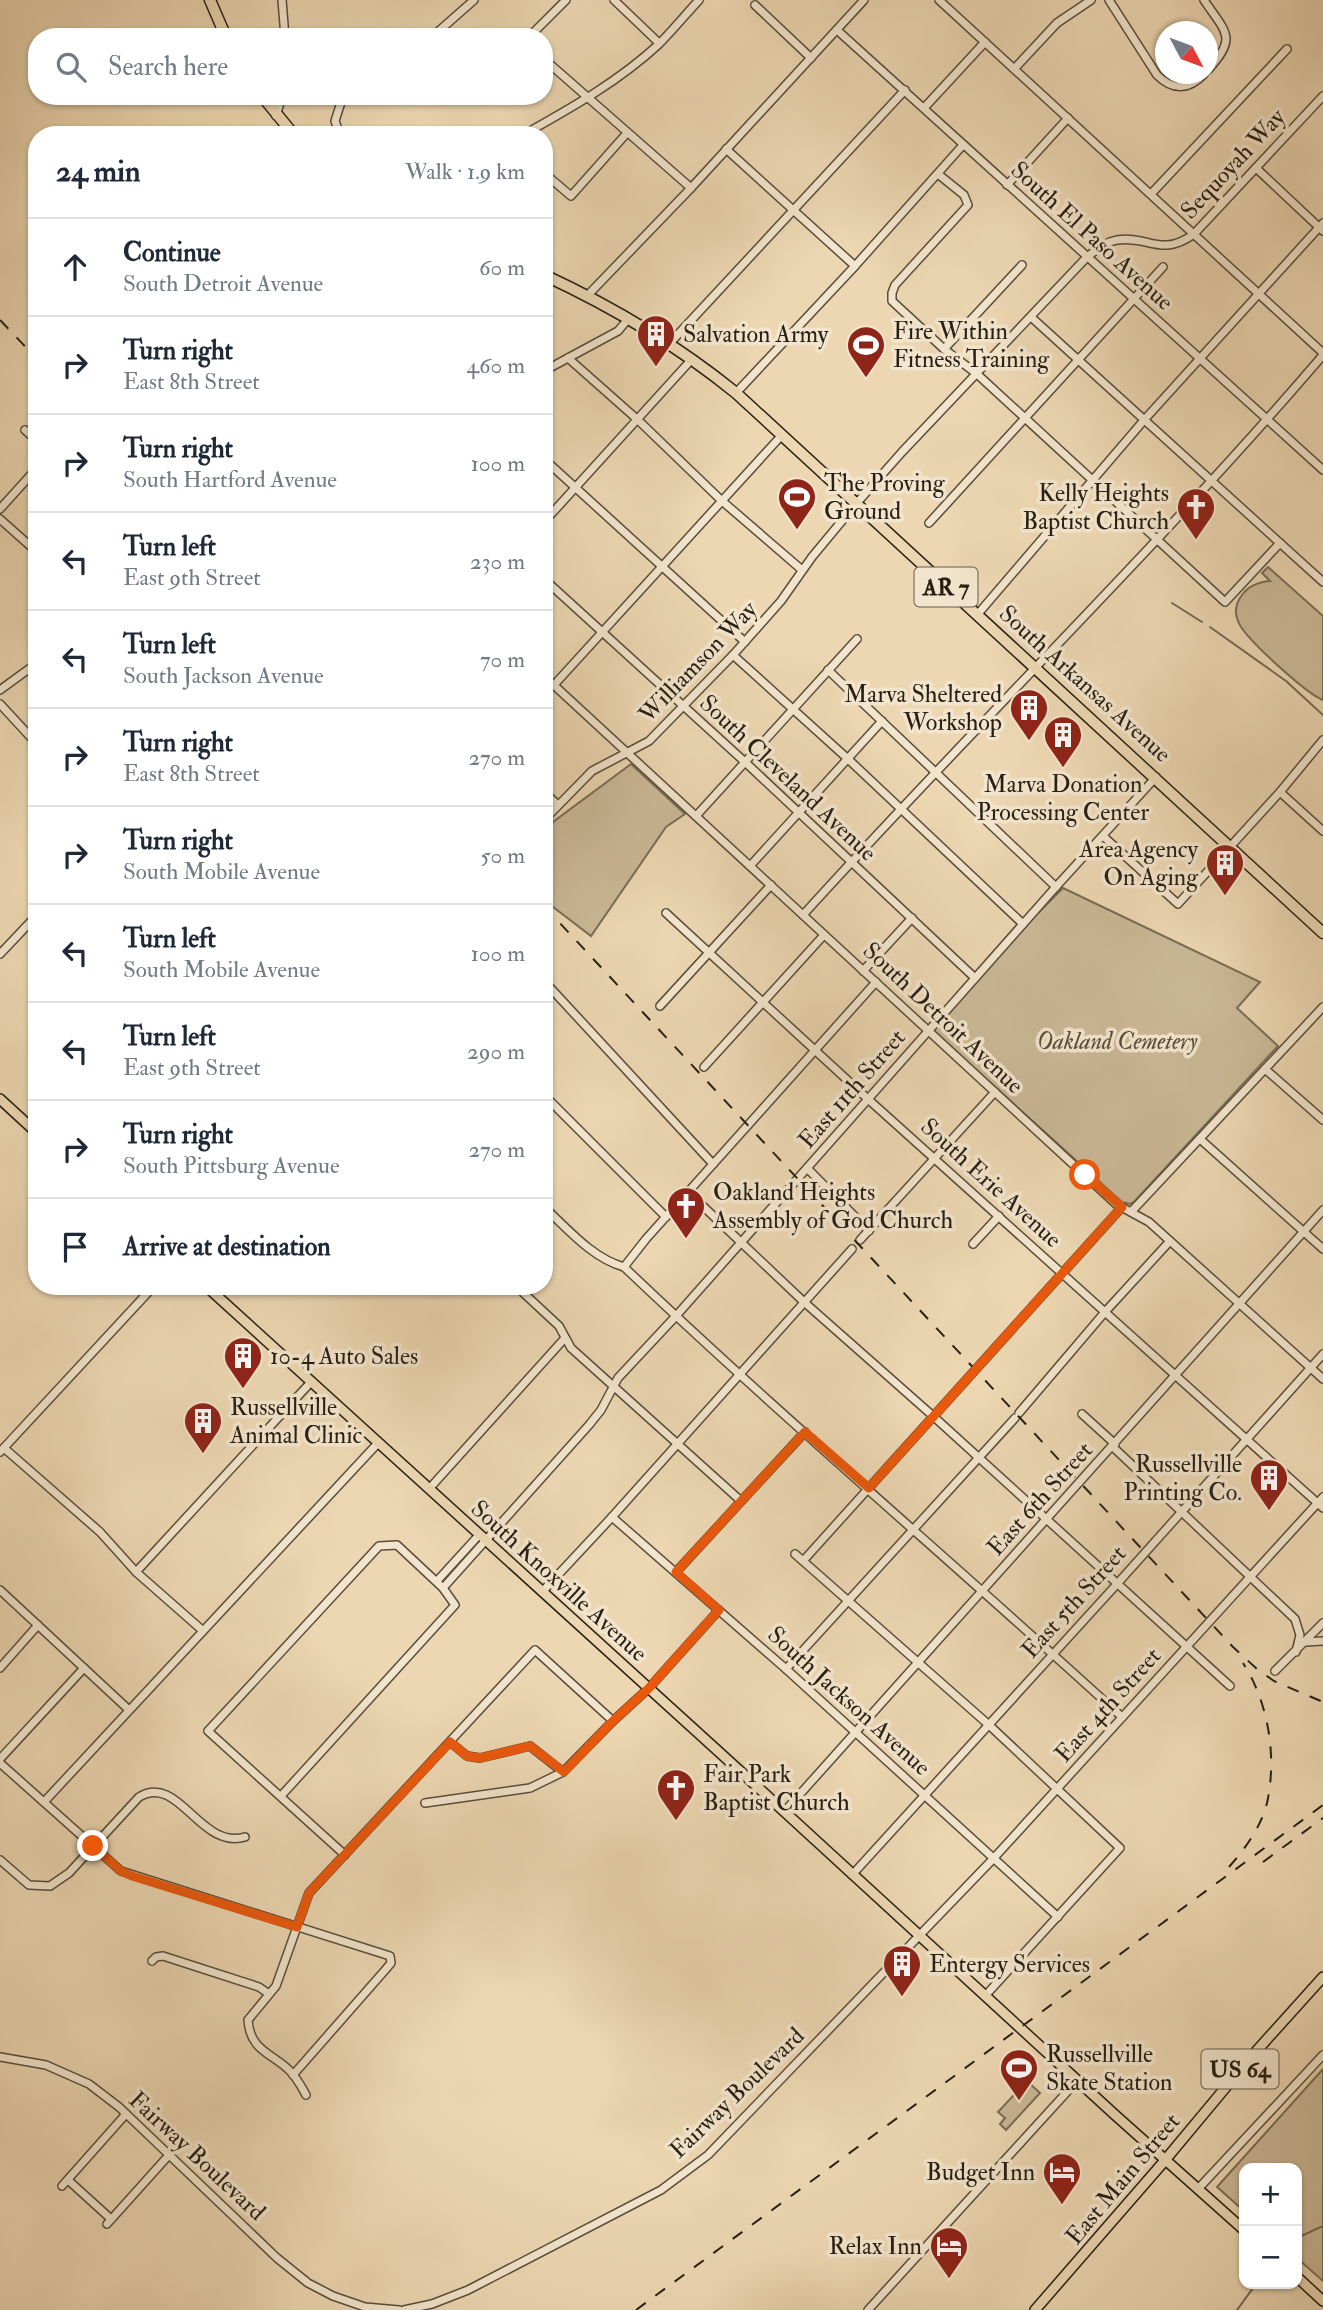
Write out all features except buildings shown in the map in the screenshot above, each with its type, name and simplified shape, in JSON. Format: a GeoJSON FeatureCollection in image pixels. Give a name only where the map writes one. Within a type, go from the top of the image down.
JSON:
{"type":"FeatureCollection","features":[{"type":"Feature","properties":{"kind":"highway"},"geometry":{"type":"LineString","coordinates":[[210,0],[222,28]]}},
{"type":"Feature","properties":{"kind":"highway"},"geometry":{"type":"LineString","coordinates":[[268,105],[285,126]]}},
{"type":"Feature","properties":{"kind":"highway","name":"South Arkansas Avenue"},"geometry":{"type":"LineString","coordinates":[[553,279],[629,318],[692,359],[736,393],[1323,933]]}},
{"type":"Feature","properties":{"kind":"main road"},"geometry":{"type":"LineString","coordinates":[[0,1099],[28,1125]]}},
{"type":"Feature","properties":{"kind":"main road","name":"South Knoxville Avenue"},"geometry":{"type":"LineString","coordinates":[[216,1295],[1240,2226]]}},
{"type":"Feature","properties":{"kind":"main road","name":"East Main Street"},"geometry":{"type":"LineString","coordinates":[[1035,2310],[1166,2160],[1251,2057],[1323,1978]]}},
{"type":"Feature","properties":{"kind":"main road"},"geometry":{"type":"LineString","coordinates":[[1302,2282],[1323,2301]]}},
{"type":"Feature","properties":{"kind":"street"},"geometry":{"type":"LineString","coordinates":[[282,0],[284,28]]}},
{"type":"Feature","properties":{"kind":"street"},"geometry":{"type":"LineString","coordinates":[[442,28],[474,0]]}},
{"type":"Feature","properties":{"kind":"street"},"geometry":{"type":"LineString","coordinates":[[538,28],[566,0]]}},
{"type":"Feature","properties":{"kind":"street"},"geometry":{"type":"LineString","coordinates":[[614,0],[659,43]]}},
{"type":"Feature","properties":{"kind":"street"},"geometry":{"type":"LineString","coordinates":[[539,126],[588,99],[626,71],[659,43],[699,0]]}},
{"type":"Feature","properties":{"kind":"street"},"geometry":{"type":"LineString","coordinates":[[588,295],[691,188],[864,0]]}},
{"type":"Feature","properties":{"kind":"street"},"geometry":{"type":"LineString","coordinates":[[1015,68],[1058,23],[1091,0]]}},
{"type":"Feature","properties":{"kind":"street"},"geometry":{"type":"LineString","coordinates":[[1109,0],[1155,72]]}},
{"type":"Feature","properties":{"kind":"street"},"geometry":{"type":"LineString","coordinates":[[1204,0],[1224,30],[1227,41],[1218,59]]}},
{"type":"Feature","properties":{"kind":"street"},"geometry":{"type":"LineString","coordinates":[[803,915],[935,771],[1213,481],[1323,354],[945,2]]}},
{"type":"Feature","properties":{"kind":"street"},"geometry":{"type":"LineString","coordinates":[[755,5],[811,58]]}},
{"type":"Feature","properties":{"kind":"street","name":"South El Paso Avenue"},"geometry":{"type":"LineString","coordinates":[[837,30],[1323,470]]}},
{"type":"Feature","properties":{"kind":"street"},"geometry":{"type":"LineString","coordinates":[[924,108],[985,42]]}},
{"type":"Feature","properties":{"kind":"street"},"geometry":{"type":"LineString","coordinates":[[1151,194],[1287,49]]}},
{"type":"Feature","properties":{"kind":"street"},"geometry":{"type":"LineString","coordinates":[[553,67],[691,188]]}},
{"type":"Feature","properties":{"kind":"street"},"geometry":{"type":"LineString","coordinates":[[1166,84],[1180,87],[1191,84]]}},
{"type":"Feature","properties":{"kind":"street"},"geometry":{"type":"LineString","coordinates":[[670,344],[905,90]]}},
{"type":"Feature","properties":{"kind":"street","name":"Sequoyah Way"},"geometry":{"type":"LineString","coordinates":[[856,504],[1087,257],[1098,248],[1119,240],[1164,246],[1184,241],[1194,234],[1323,96]]}},
{"type":"Feature","properties":{"kind":"street"},"geometry":{"type":"LineString","coordinates":[[276,116],[279,105]]}},
{"type":"Feature","properties":{"kind":"street"},"geometry":{"type":"LineString","coordinates":[[337,126],[335,121],[339,105]]}},
{"type":"Feature","properties":{"kind":"street"},"geometry":{"type":"LineString","coordinates":[[1007,185],[1068,118]]}},
{"type":"Feature","properties":{"kind":"street"},"geometry":{"type":"LineString","coordinates":[[553,181],[571,196],[627,134]]}},
{"type":"Feature","properties":{"kind":"street"},"geometry":{"type":"LineString","coordinates":[[736,393],[963,145]]}},
{"type":"Feature","properties":{"kind":"street"},"geometry":{"type":"LineString","coordinates":[[726,149],[855,266]]}},
{"type":"Feature","properties":{"kind":"street"},"geometry":{"type":"LineString","coordinates":[[977,615],[1145,419],[1257,294],[1322,227],[1256,168]]}},
{"type":"Feature","properties":{"kind":"street"},"geometry":{"type":"LineString","coordinates":[[938,174],[964,195],[968,205],[895,285],[892,301],[944,349],[977,374],[1225,602],[1280,543]]}},
{"type":"Feature","properties":{"kind":"street"},"geometry":{"type":"LineString","coordinates":[[944,349],[1022,265]]}},
{"type":"Feature","properties":{"kind":"street"},"geometry":{"type":"LineString","coordinates":[[929,523],[1163,267]]}},
{"type":"Feature","properties":{"kind":"street"},"geometry":{"type":"LineString","coordinates":[[1031,317],[1323,582]]}},
{"type":"Feature","properties":{"kind":"street"},"geometry":{"type":"LineString","coordinates":[[553,366],[618,331],[629,318]]}},
{"type":"Feature","properties":{"kind":"street"},"geometry":{"type":"LineString","coordinates":[[568,358],[638,420],[722,501],[802,570]]}},
{"type":"Feature","properties":{"kind":"street"},"geometry":{"type":"LineString","coordinates":[[553,512],[692,359]]}},
{"type":"Feature","properties":{"kind":"street"},"geometry":{"type":"LineString","coordinates":[[25,430],[28,433]]}},
{"type":"Feature","properties":{"kind":"street"},"geometry":{"type":"LineString","coordinates":[[554,685],[782,435]]}},
{"type":"Feature","properties":{"kind":"street"},"geometry":{"type":"LineString","coordinates":[[553,467],[745,642]]}},
{"type":"Feature","properties":{"kind":"street"},"geometry":{"type":"LineString","coordinates":[[0,509],[28,478]]}},
{"type":"Feature","properties":{"kind":"street","name":"Williamson Way"},"geometry":{"type":"LineString","coordinates":[[553,810],[592,771],[649,741],[733,655],[781,601],[802,570],[856,504]]}},
{"type":"Feature","properties":{"kind":"street"},"geometry":{"type":"LineString","coordinates":[[0,519],[28,544]]}},
{"type":"Feature","properties":{"kind":"street","name":"South Cleveland Avenue"},"geometry":{"type":"LineString","coordinates":[[553,587],[745,762],[975,978]]}},
{"type":"Feature","properties":{"kind":"street"},"geometry":{"type":"LineString","coordinates":[[695,816],[857,639]]}},
{"type":"Feature","properties":{"kind":"street"},"geometry":{"type":"LineString","coordinates":[[733,655],[1023,924]]}},
{"type":"Feature","properties":{"kind":"street"},"geometry":{"type":"LineString","coordinates":[[0,690],[28,670]]}},
{"type":"Feature","properties":{"kind":"street"},"geometry":{"type":"LineString","coordinates":[[828,670],[1056,887]]}},
{"type":"Feature","properties":{"kind":"street","name":"South Detroit Avenue"},"geometry":{"type":"LineString","coordinates":[[554,685],[1122,1207],[1149,1222],[1323,1378]]}},
{"type":"Feature","properties":{"kind":"street"},"geometry":{"type":"LineString","coordinates":[[0,704],[28,734]]}},
{"type":"Feature","properties":{"kind":"street"},"geometry":{"type":"LineString","coordinates":[[750,866],[882,721]]}},
{"type":"Feature","properties":{"kind":"street"},"geometry":{"type":"LineString","coordinates":[[1103,836],[1178,904],[1280,792],[1323,740]]}},
{"type":"Feature","properties":{"kind":"street","name":"East 11th Street"},"geometry":{"type":"LineString","coordinates":[[437,1581],[483,1538],[589,1425],[601,1410],[613,1385],[1156,777]]}},
{"type":"Feature","properties":{"kind":"street"},"geometry":{"type":"LineString","coordinates":[[1280,792],[1323,831]]}},
{"type":"Feature","properties":{"kind":"street"},"geometry":{"type":"LineString","coordinates":[[553,800],[558,805]]}},
{"type":"Feature","properties":{"kind":"street"},"geometry":{"type":"LineString","coordinates":[[660,1006],[771,885]]}},
{"type":"Feature","properties":{"kind":"street","name":"South Erie Avenue"},"geometry":{"type":"LineString","coordinates":[[666,912],[869,1100],[1321,1503]]}},
{"type":"Feature","properties":{"kind":"street"},"geometry":{"type":"LineString","coordinates":[[863,971],[912,918]]}},
{"type":"Feature","properties":{"kind":"street"},"geometry":{"type":"LineString","coordinates":[[0,954],[28,924]]}},
{"type":"Feature","properties":{"kind":"street"},"geometry":{"type":"LineString","coordinates":[[704,1067],[824,935]]}},
{"type":"Feature","properties":{"kind":"street"},"geometry":{"type":"LineString","coordinates":[[624,1267],[876,982]]}},
{"type":"Feature","properties":{"kind":"street"},"geometry":{"type":"LineString","coordinates":[[553,991],[713,1164]]}},
{"type":"Feature","properties":{"kind":"street"},"geometry":{"type":"LineString","coordinates":[[1131,1212],[1323,1007]]}},
{"type":"Feature","properties":{"kind":"street"},"geometry":{"type":"LineString","coordinates":[[1265,1069],[1323,1121]]}},
{"type":"Feature","properties":{"kind":"street"},"geometry":{"type":"LineString","coordinates":[[860,1240],[995,1092]]}},
{"type":"Feature","properties":{"kind":"street"},"geometry":{"type":"LineString","coordinates":[[553,1104],[666,1217]]}},
{"type":"Feature","properties":{"kind":"street"},"geometry":{"type":"LineString","coordinates":[[1200,1139],[1323,1249]]}},
{"type":"Feature","properties":{"kind":"street"},"geometry":{"type":"LineString","coordinates":[[807,1168],[869,1231]]}},
{"type":"Feature","properties":{"kind":"street"},"geometry":{"type":"LineString","coordinates":[[688,1192],[804,1302],[1230,1685]]}},
{"type":"Feature","properties":{"kind":"street"},"geometry":{"type":"LineString","coordinates":[[803,1561],[1122,1207]]}},
{"type":"Feature","properties":{"kind":"street","name":"East 6th Street"},"geometry":{"type":"LineString","coordinates":[[784,1812],[1323,1210]]}},
{"type":"Feature","properties":{"kind":"street"},"geometry":{"type":"LineString","coordinates":[[553,1216],[596,1254],[624,1267],[740,1375],[984,1590],[1122,1717]]}},
{"type":"Feature","properties":{"kind":"street"},"geometry":{"type":"LineString","coordinates":[[972,1244],[999,1216]]}},
{"type":"Feature","properties":{"kind":"street"},"geometry":{"type":"LineString","coordinates":[[786,1670],[1170,1241]]}},
{"type":"Feature","properties":{"kind":"street"},"geometry":{"type":"LineString","coordinates":[[542,1592],[852,1250]]}},
{"type":"Feature","properties":{"kind":"street"},"geometry":{"type":"LineString","coordinates":[[146,1295],[2,1450],[100,1532],[136,1572],[202,1630]]}},
{"type":"Feature","properties":{"kind":"street"},"geometry":{"type":"LineString","coordinates":[[526,1295],[559,1326],[571,1348],[741,1501]]}},
{"type":"Feature","properties":{"kind":"street"},"geometry":{"type":"LineString","coordinates":[[429,1489],[565,1338]]}},
{"type":"Feature","properties":{"kind":"street","name":"East 5th Street"},"geometry":{"type":"LineString","coordinates":[[852,1875],[1323,1354]]}},
{"type":"Feature","properties":{"kind":"street"},"geometry":{"type":"LineString","coordinates":[[136,1572],[311,1382]]}},
{"type":"Feature","properties":{"kind":"street"},"geometry":{"type":"LineString","coordinates":[[1082,1414],[1180,1512],[1295,1619],[1300,1635],[1296,1652]]}},
{"type":"Feature","properties":{"kind":"street"},"geometry":{"type":"LineString","coordinates":[[676,1572],[805,1432]]}},
{"type":"Feature","properties":{"kind":"street"},"geometry":{"type":"LineString","coordinates":[[44,1802],[378,1443]]}},
{"type":"Feature","properties":{"kind":"street","name":"East 4th Street"},"geometry":{"type":"LineString","coordinates":[[919,1937],[1321,1503]]}},
{"type":"Feature","properties":{"kind":"street","name":"South Jackson Avenue"},"geometry":{"type":"LineString","coordinates":[[612,1517],[786,1670],[1058,1917]]}},
{"type":"Feature","properties":{"kind":"street","name":"East 11th Street"},"geometry":{"type":"LineString","coordinates":[[443,1588],[483,1538]]}},
{"type":"Feature","properties":{"kind":"street"},"geometry":{"type":"LineString","coordinates":[[281,1796],[455,1605],[437,1581],[397,1545],[379,1546],[208,1731],[345,1854]]}},
{"type":"Feature","properties":{"kind":"street"},"geometry":{"type":"LineString","coordinates":[[795,1554],[989,1724],[1120,1848],[985,1996]]}},
{"type":"Feature","properties":{"kind":"street"},"geometry":{"type":"LineString","coordinates":[[0,1590],[128,1709]]}},
{"type":"Feature","properties":{"kind":"street"},"geometry":{"type":"LineString","coordinates":[[425,1803],[530,1788],[564,1772],[649,1688],[719,1610]]}},
{"type":"Feature","properties":{"kind":"street"},"geometry":{"type":"LineString","coordinates":[[1275,1671],[1323,1623]]}},
{"type":"Feature","properties":{"kind":"street"},"geometry":{"type":"LineString","coordinates":[[0,1668],[38,1625]]}},
{"type":"Feature","properties":{"kind":"street"},"geometry":{"type":"LineString","coordinates":[[1305,1642],[1323,1641]]}},
{"type":"Feature","properties":{"kind":"street"},"geometry":{"type":"LineString","coordinates":[[306,2095],[293,2075],[260,2048],[248,2025],[250,2016],[276,1986],[309,1893],[535,1650],[613,1721]]}},
{"type":"Feature","properties":{"kind":"street"},"geometry":{"type":"LineString","coordinates":[[84,1668],[0,1761],[121,1871],[390,1956],[391,1963],[293,2075]]}},
{"type":"Feature","properties":{"kind":"street"},"geometry":{"type":"LineString","coordinates":[[450,1742],[467,1756],[480,1758],[530,1746],[564,1772]]}},
{"type":"Feature","properties":{"kind":"street"},"geometry":{"type":"LineString","coordinates":[[0,1860],[23,1881],[38,1886],[50,1886],[69,1872],[139,1797],[152,1791],[160,1791],[171,1797],[211,1832],[235,1840],[245,1837]]}},
{"type":"Feature","properties":{"kind":"street","name":"Fairway Boulevard"},"geometry":{"type":"LineString","coordinates":[[0,2056],[46,2065],[89,2084],[126,2114],[308,2283],[333,2296],[365,2307],[402,2310],[432,2304],[468,2290],[661,2190],[708,2155],[919,1937]]}},
{"type":"Feature","properties":{"kind":"street"},"geometry":{"type":"LineString","coordinates":[[152,1961],[163,1956],[251,1985],[269,1994]]}},
{"type":"Feature","properties":{"kind":"street"},"geometry":{"type":"LineString","coordinates":[[1198,2189],[1323,2055]]}},
{"type":"Feature","properties":{"kind":"street"},"geometry":{"type":"LineString","coordinates":[[868,2310],[1077,2081]]}},
{"type":"Feature","properties":{"kind":"street"},"geometry":{"type":"LineString","coordinates":[[126,2114],[65,2183],[109,2222],[169,2155]]}},
{"type":"Feature","properties":{"kind":"green space"},"geometry":{"type":"Polygon","coordinates":[[[1268,567],[1323,616],[1323,700],[1276,664],[1242,629],[1238,621],[1236,611],[1240,598],[1251,586],[1270,581],[1262,573],[1268,567]]]}},
{"type":"Feature","properties":{"kind":"green space"},"geometry":{"type":"Polygon","coordinates":[[[631,764],[685,814],[666,827],[591,936],[553,907],[553,822],[631,764]]]}},
{"type":"Feature","properties":{"kind":"green space","name":"Oakland Cemetery"},"geometry":{"type":"Polygon","coordinates":[[[1063,888],[1260,982],[1237,1008],[1278,1046],[1130,1204],[1122,1202],[933,1031],[984,967],[1063,888]]]}},
{"type":"Feature","properties":{"kind":"green space"},"geometry":{"type":"Polygon","coordinates":[[[1323,2069],[1323,2281],[1302,2262],[1302,2163],[1239,2163],[1239,2207],[1217,2187],[1323,2069]]]}},
{"type":"Feature","properties":{"kind":"green space","name":"Russellville Skate Station"},"geometry":{"type":"Polygon","coordinates":[[[1027,2081],[1040,2093],[1006,2130],[1000,2124],[1005,2118],[998,2112],[1027,2081]]]}},
{"type":"Feature","properties":{"kind":"waterway"},"geometry":{"type":"LineString","coordinates":[[1172,603],[1202,622]]}},
{"type":"Feature","properties":{"kind":"waterway"},"geometry":{"type":"LineString","coordinates":[[1210,627],[1286,681],[1323,715]]}},
{"type":"Feature","properties":{"kind":"waterway"},"geometry":{"type":"LineString","coordinates":[[1302,2236],[1323,2226]]}},
{"type":"Feature","properties":{"kind":"waterway"},"geometry":{"type":"LineString","coordinates":[[1237,2310],[1252,2289]]}},
{"type":"Feature","properties":{"kind":"railway"},"geometry":{"type":"LineString","coordinates":[[0,320],[28,350]]}},
{"type":"Feature","properties":{"kind":"railway"},"geometry":{"type":"LineString","coordinates":[[553,916],[1233,1647],[1274,1681],[1323,1702]]}},
{"type":"Feature","properties":{"kind":"railway"},"geometry":{"type":"LineString","coordinates":[[1229,1867],[1257,1829],[1270,1786],[1271,1749],[1265,1713],[1243,1663]]}},
{"type":"Feature","properties":{"kind":"railway"},"geometry":{"type":"LineString","coordinates":[[636,2310],[1323,1805]]}},
{"type":"Feature","properties":{"kind":"railway"},"geometry":{"type":"LineString","coordinates":[[1263,1862],[1323,1818]]}},
{"type":"Feature","properties":{"kind":"place","name":"Salvation Army"},"geometry":{"type":"Point","coordinates":[656,368]}},
{"type":"Feature","properties":{"kind":"place","name":"Fire Within Fitness Training"},"geometry":{"type":"Point","coordinates":[866,379]}},
{"type":"Feature","properties":{"kind":"place","name":"The Proving Ground"},"geometry":{"type":"Point","coordinates":[797,531]}},
{"type":"Feature","properties":{"kind":"place","name":"Kelly Heights Baptist Church"},"geometry":{"type":"Point","coordinates":[1196,541]}},
{"type":"Feature","properties":{"kind":"place","name":"Marva Sheltered Workshop"},"geometry":{"type":"Point","coordinates":[1029,742]}},
{"type":"Feature","properties":{"kind":"place","name":"Marva Donation Processing Center"},"geometry":{"type":"Point","coordinates":[1063,769]}},
{"type":"Feature","properties":{"kind":"place","name":"Area Agency On Aging"},"geometry":{"type":"Point","coordinates":[1225,897]}},
{"type":"Feature","properties":{"kind":"place","name":"Oakland Heights Assembly of God Church"},"geometry":{"type":"Point","coordinates":[686,1240]}},
{"type":"Feature","properties":{"kind":"place","name":"10-4 Auto Sales"},"geometry":{"type":"Point","coordinates":[243,1390]}},
{"type":"Feature","properties":{"kind":"place","name":"Russellville Animal Clinic"},"geometry":{"type":"Point","coordinates":[203,1455]}},
{"type":"Feature","properties":{"kind":"place","name":"Russellville Printing Co."},"geometry":{"type":"Point","coordinates":[1269,1512]}},
{"type":"Feature","properties":{"kind":"place","name":"Fair Park Baptist Church"},"geometry":{"type":"Point","coordinates":[676,1822]}},
{"type":"Feature","properties":{"kind":"place","name":"Entergy Services"},"geometry":{"type":"Point","coordinates":[902,1998]}},
{"type":"Feature","properties":{"kind":"place","name":"Russellville Skate Station"},"geometry":{"type":"Point","coordinates":[1019,2102]}},
{"type":"Feature","properties":{"kind":"place","name":"Budget Inn"},"geometry":{"type":"Point","coordinates":[1062,2206]}},
{"type":"Feature","properties":{"kind":"place","name":"Relax Inn"},"geometry":{"type":"Point","coordinates":[949,2280]}},
{"type":"Feature","properties":{"kind":"route"},"geometry":{"type":"LineString","coordinates":[[93,1846],[121,1871],[132,1876],[297,1927],[309,1893],[450,1742],[467,1756],[480,1758],[530,1746],[564,1772],[649,1688],[719,1610],[676,1572],[805,1432],[869,1488],[1122,1207],[1085,1175]]}}]}
